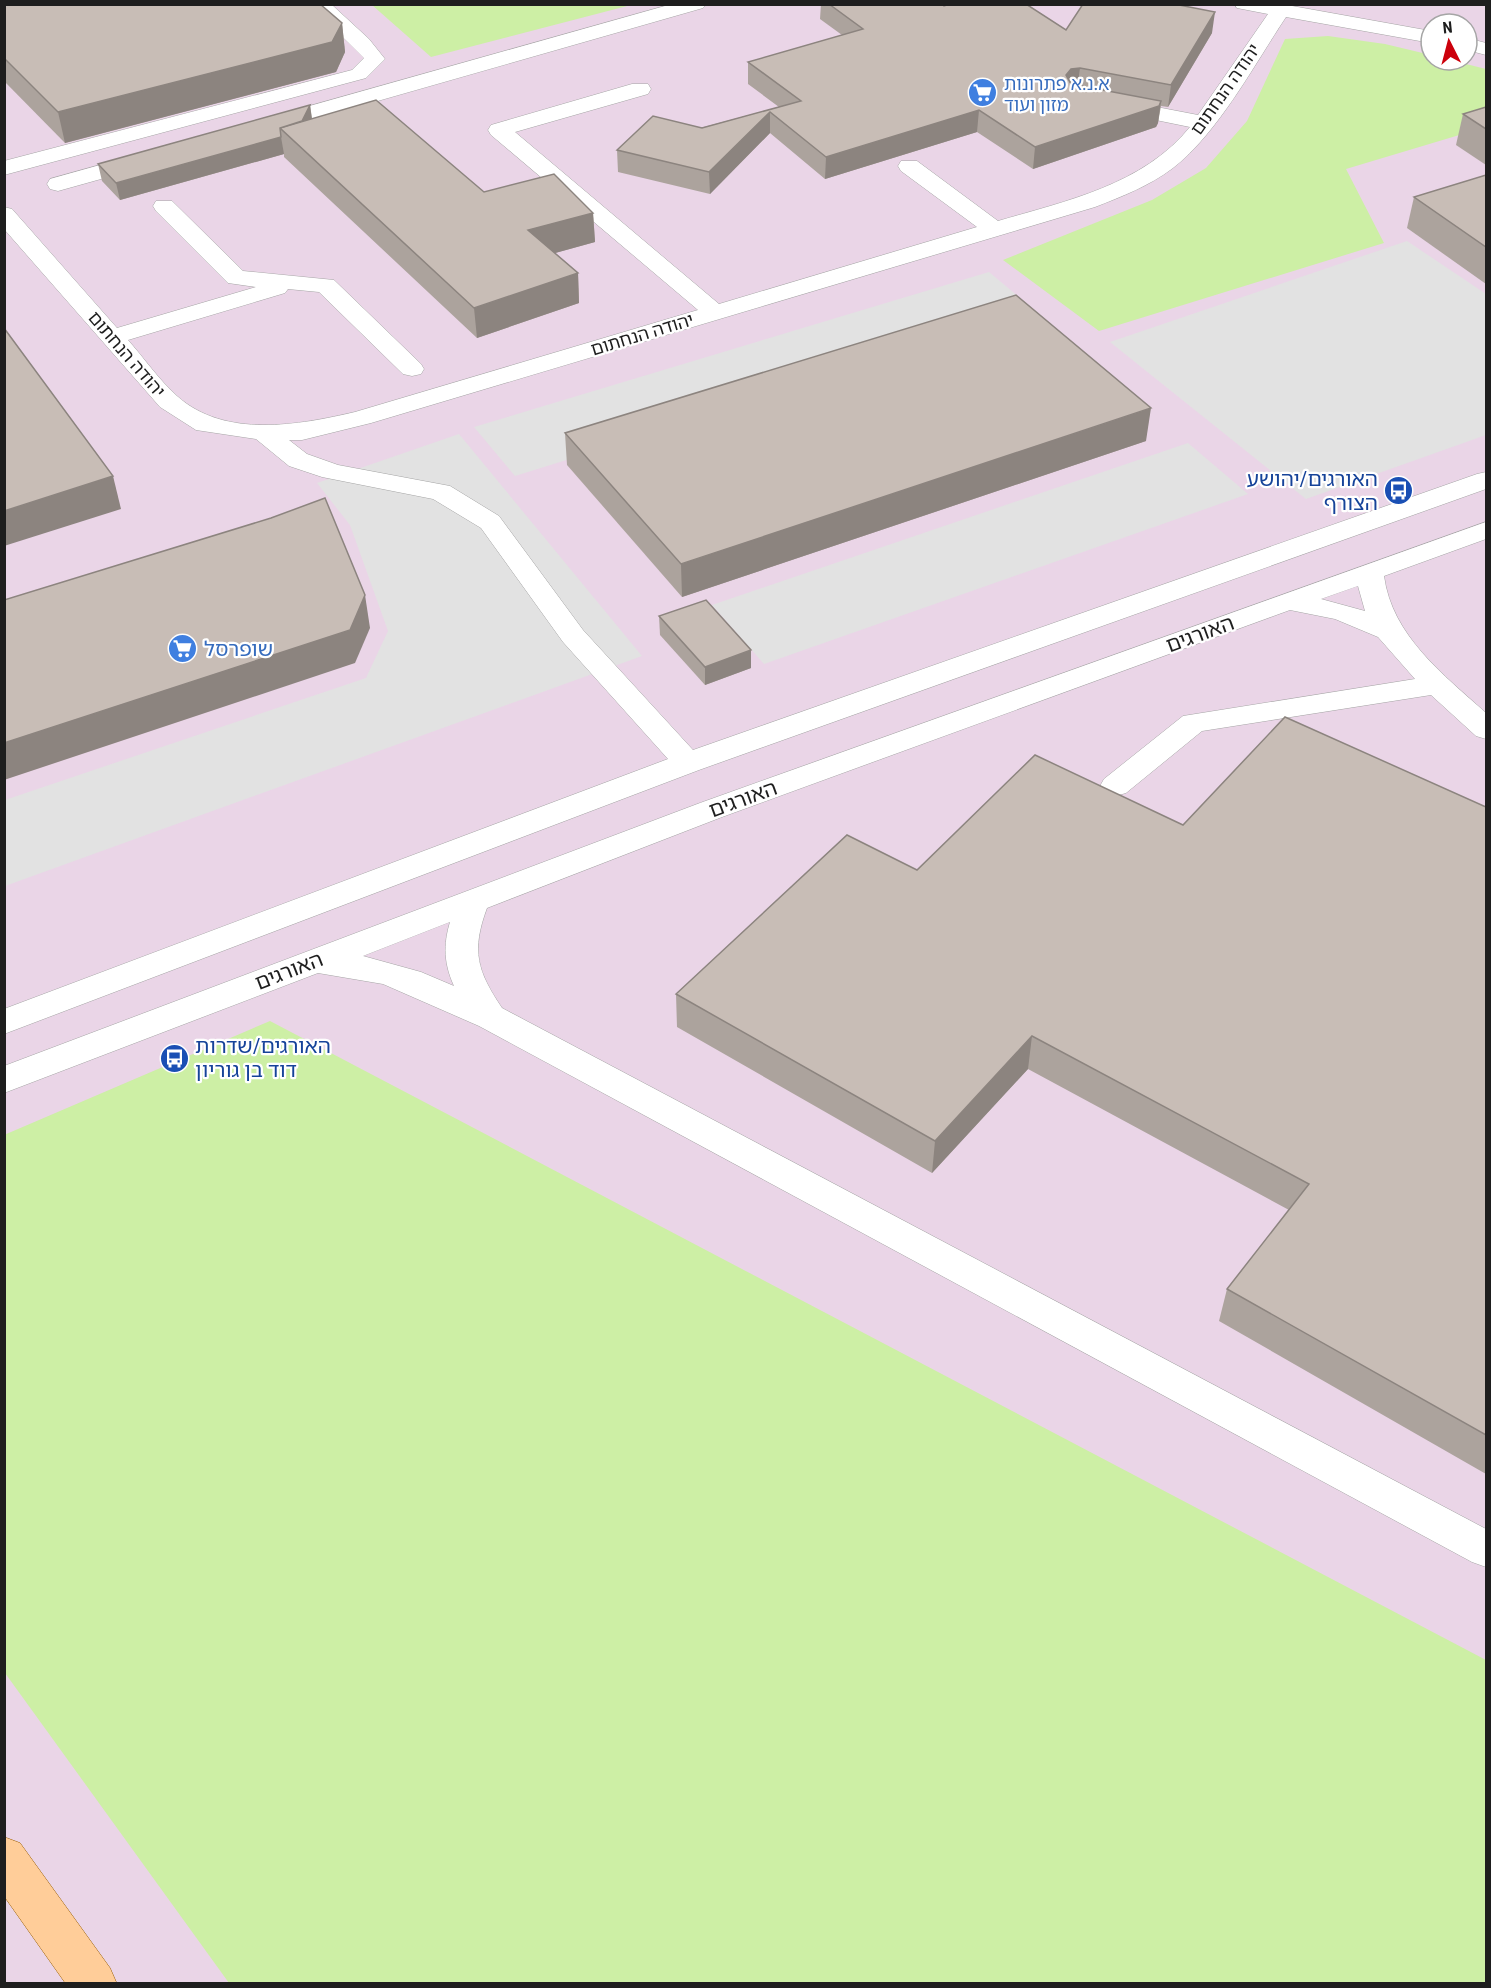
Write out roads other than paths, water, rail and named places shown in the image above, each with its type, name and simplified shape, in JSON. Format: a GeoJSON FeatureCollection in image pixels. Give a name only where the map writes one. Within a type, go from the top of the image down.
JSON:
{"type":"FeatureCollection","features":[{"type":"Feature","properties":{"kind":"main road"},"geometry":{"type":"LineString","coordinates":[[4,1858],[94,1983]]}},
{"type":"Feature","properties":{"kind":"street"},"geometry":{"type":"LineString","coordinates":[[4,168],[359,74],[375,59],[362,43],[319,4]]}},
{"type":"Feature","properties":{"kind":"street"},"geometry":{"type":"LineString","coordinates":[[252,130],[696,4]]}},
{"type":"Feature","properties":{"kind":"street"},"geometry":{"type":"LineString","coordinates":[[1244,4],[1419,35]]}},
{"type":"Feature","properties":{"kind":"street","name":"יהודה הנחתום"},"geometry":{"type":"LineString","coordinates":[[4,214],[169,402],[205,425],[263,432],[302,432],[362,417],[1087,202],[1129,186],[1165,164],[1196,134],[1280,11]]}},
{"type":"Feature","properties":{"kind":"street"},"geometry":{"type":"LineString","coordinates":[[640,89],[499,130],[714,312]]}},
{"type":"Feature","properties":{"kind":"street"},"geometry":{"type":"LineString","coordinates":[[1089,100],[1203,123]]}},
{"type":"Feature","properties":{"kind":"street"},"geometry":{"type":"LineString","coordinates":[[58,184],[161,156]]}},
{"type":"Feature","properties":{"kind":"street"},"geometry":{"type":"LineString","coordinates":[[909,166],[994,229]]}},
{"type":"Feature","properties":{"kind":"street"},"geometry":{"type":"LineString","coordinates":[[164,206],[236,278],[326,285],[412,369]]}},
{"type":"Feature","properties":{"kind":"street"},"geometry":{"type":"LineString","coordinates":[[112,337],[296,283]]}},
{"type":"Feature","properties":{"kind":"street"},"geometry":{"type":"LineString","coordinates":[[263,432],[298,460],[364,479],[441,492],[490,522],[573,636],[688,763]]}},
{"type":"Feature","properties":{"kind":"street"},"geometry":{"type":"LineString","coordinates":[[4,1022],[688,763],[1486,480]]}},
{"type":"Feature","properties":{"kind":"street","name":"האורגים"},"geometry":{"type":"LineString","coordinates":[[4,1080],[474,899],[1486,530]]}},
{"type":"Feature","properties":{"kind":"street"},"geometry":{"type":"LineString","coordinates":[[1370,573],[1373,597],[1388,631],[1437,684],[1486,729]]}},
{"type":"Feature","properties":{"kind":"street"},"geometry":{"type":"LineString","coordinates":[[1290,601],[1342,612],[1388,631]]}},
{"type":"Feature","properties":{"kind":"street"},"geometry":{"type":"LineString","coordinates":[[1115,786],[1193,723],[1437,684]]}},
{"type":"Feature","properties":{"kind":"street"},"geometry":{"type":"LineString","coordinates":[[474,899],[461,938],[461,961],[466,983],[491,1017]]}},
{"type":"Feature","properties":{"kind":"street"},"geometry":{"type":"LineString","coordinates":[[313,962],[361,965],[389,971],[491,1017],[1486,1549]]}},
{"type":"Feature","properties":{"kind":"place","name":"א.נ.א פתרונות מזון ועוד"},"geometry":{"type":"Point","coordinates":[983,93]}},
{"type":"Feature","properties":{"kind":"place","name":"האורגים/יהושע הצורף"},"geometry":{"type":"Point","coordinates":[1399,491]}},
{"type":"Feature","properties":{"kind":"place","name":"שופרסל"},"geometry":{"type":"Point","coordinates":[183,649]}},
{"type":"Feature","properties":{"kind":"place","name":"האורגים/שדרות דוד בן גוריון"},"geometry":{"type":"Point","coordinates":[174,1058]}}]}
